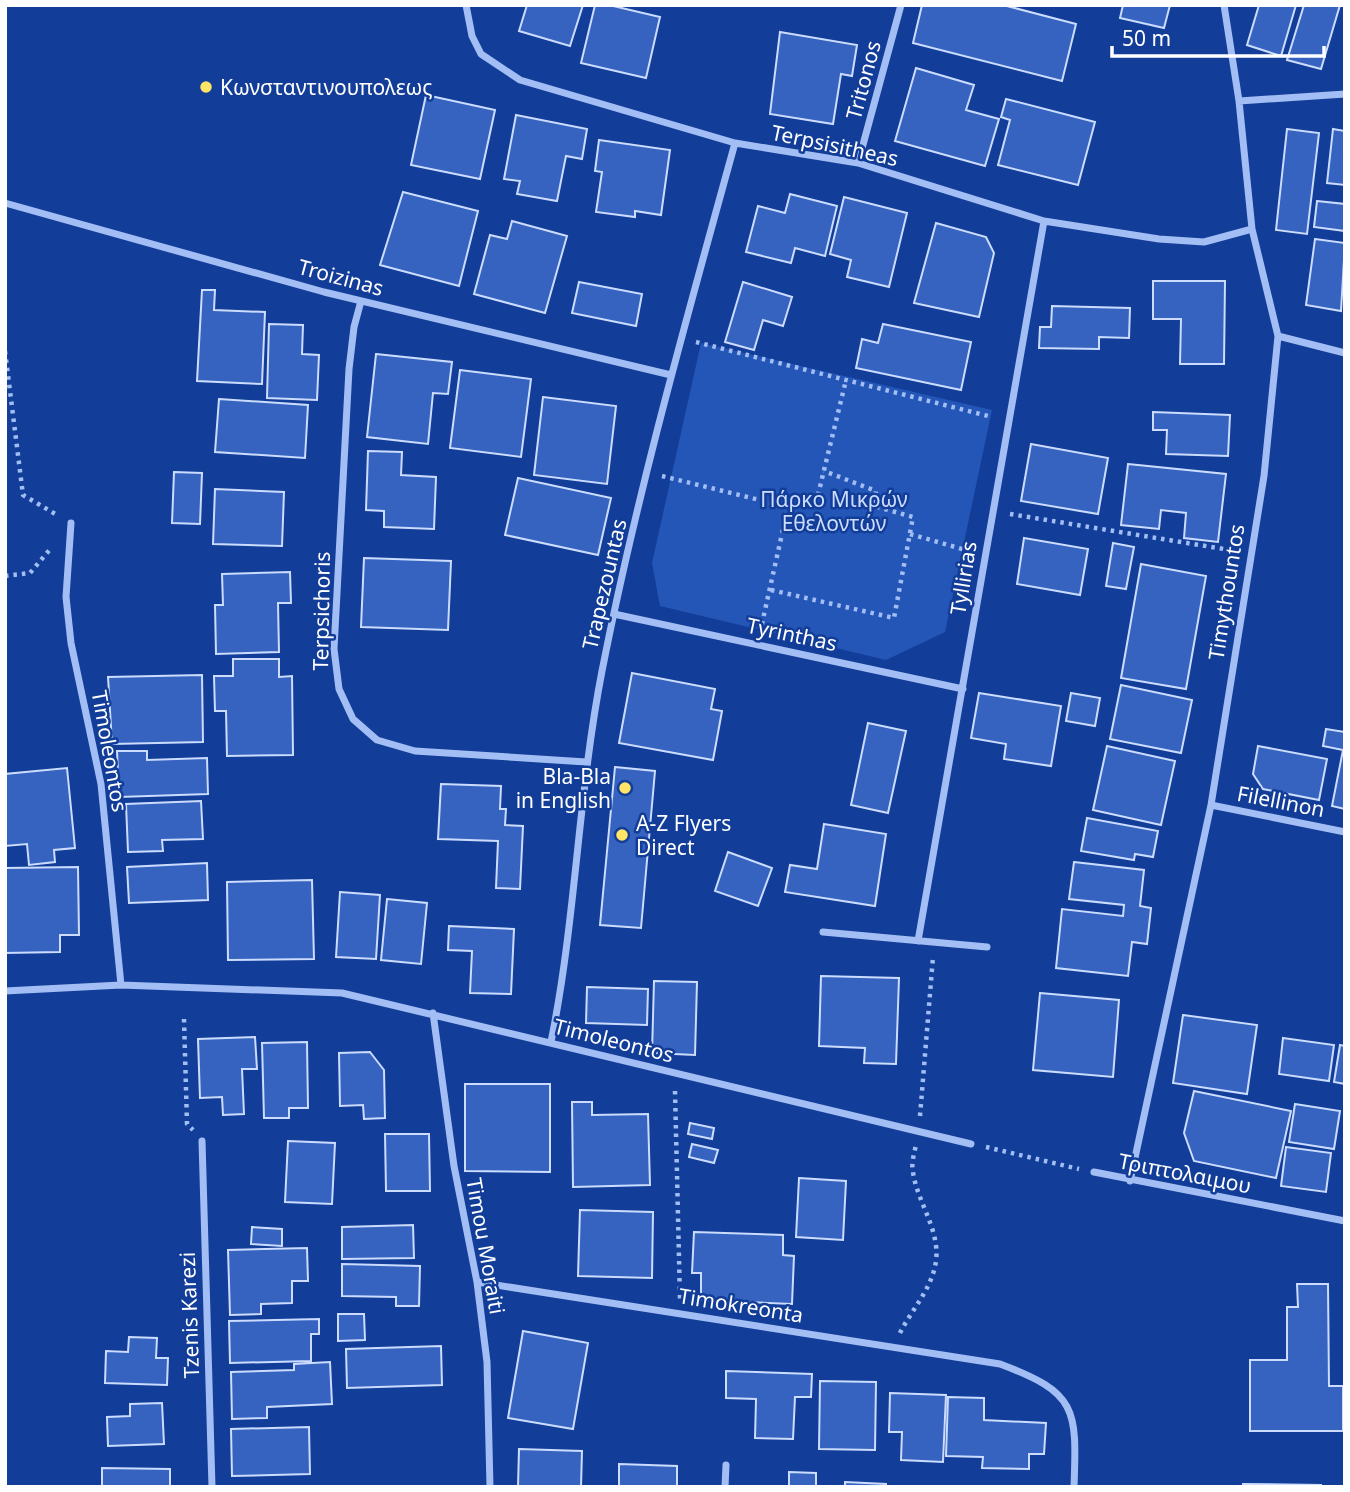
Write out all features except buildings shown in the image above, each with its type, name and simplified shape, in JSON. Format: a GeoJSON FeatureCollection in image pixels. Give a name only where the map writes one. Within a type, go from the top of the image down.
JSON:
{"type":"FeatureCollection","features":[{"type":"Feature","properties":{"kind":"street","name":"Terpsisitheas"},"geometry":{"type":"LineString","coordinates":[[466,5],[472,36],[481,54],[520,80],[735,143],[858,163],[1044,221],[1159,239],[1204,242],[1252,229]]}},
{"type":"Feature","properties":{"kind":"street","name":"Tritonos"},"geometry":{"type":"LineString","coordinates":[[858,163],[901,5]]}},
{"type":"Feature","properties":{"kind":"street","name":"Timythountos"},"geometry":{"type":"LineString","coordinates":[[1130,1181],[1211,805],[1249,554],[1264,476],[1278,336],[1252,229],[1239,101],[1224,5]]}},
{"type":"Feature","properties":{"kind":"street"},"geometry":{"type":"LineString","coordinates":[[1239,101],[1345,94]]}},
{"type":"Feature","properties":{"kind":"street","name":"Trapezountas"},"geometry":{"type":"LineString","coordinates":[[551,1042],[565,972],[586,762],[614,614],[671,375],[735,143]]}},
{"type":"Feature","properties":{"kind":"street","name":"Troizinas"},"geometry":{"type":"LineString","coordinates":[[5,203],[361,301],[671,375]]}},
{"type":"Feature","properties":{"kind":"street","name":"Tyllirias"},"geometry":{"type":"LineString","coordinates":[[918,941],[963,689],[991,511],[1044,221]]}},
{"type":"Feature","properties":{"kind":"street","name":"Terpsichoris"},"geometry":{"type":"LineString","coordinates":[[361,301],[354,327],[349,369],[334,649],[338,689],[353,719],[377,740],[415,751],[586,762]]}},
{"type":"Feature","properties":{"kind":"street"},"geometry":{"type":"LineString","coordinates":[[1278,336],[1345,353]]}},
{"type":"Feature","properties":{"kind":"street","name":"Timoleontos"},"geometry":{"type":"LineString","coordinates":[[71,523],[67,608],[71,643],[101,784],[121,985]]}},
{"type":"Feature","properties":{"kind":"street","name":"Tyrinthas"},"geometry":{"type":"LineString","coordinates":[[614,614],[963,689]]}},
{"type":"Feature","properties":{"kind":"street","name":"Filellinon"},"geometry":{"type":"LineString","coordinates":[[1211,805],[1345,832]]}},
{"type":"Feature","properties":{"kind":"street"},"geometry":{"type":"LineString","coordinates":[[823,932],[987,947]]}},
{"type":"Feature","properties":{"kind":"street","name":"Timoleontos"},"geometry":{"type":"LineString","coordinates":[[5,991],[121,985],[342,993],[971,1144]]}},
{"type":"Feature","properties":{"kind":"street","name":"Timou Moraiti"},"geometry":{"type":"LineString","coordinates":[[433,1013],[454,1166],[477,1282],[487,1362],[490,1487]]}},
{"type":"Feature","properties":{"kind":"street","name":"Tzenis Karezi"},"geometry":{"type":"LineString","coordinates":[[202,1141],[212,1487]]}},
{"type":"Feature","properties":{"kind":"street","name":"Τριπτολαιμου"},"geometry":{"type":"LineString","coordinates":[[1094,1172],[1345,1221]]}},
{"type":"Feature","properties":{"kind":"street","name":"Timokreonta"},"geometry":{"type":"LineString","coordinates":[[477,1282],[1000,1364],[1034,1377],[1063,1396],[1076,1432],[1074,1487]]}},
{"type":"Feature","properties":{"kind":"street"},"geometry":{"type":"LineString","coordinates":[[725,1487],[726,1465]]}},
{"type":"Feature","properties":{"kind":"path"},"geometry":{"type":"LineString","coordinates":[[681,338],[1007,421]]}},
{"type":"Feature","properties":{"kind":"path"},"geometry":{"type":"LineString","coordinates":[[5,351],[23,495],[71,523],[30,573],[5,576]]}},
{"type":"Feature","properties":{"kind":"path"},"geometry":{"type":"LineString","coordinates":[[648,473],[788,507],[817,499],[846,380]]}},
{"type":"Feature","properties":{"kind":"path"},"geometry":{"type":"LineString","coordinates":[[771,590],[894,618],[913,517],[874,506],[876,491],[824,471]]}},
{"type":"Feature","properties":{"kind":"path"},"geometry":{"type":"LineString","coordinates":[[756,644],[771,590],[788,507]]}},
{"type":"Feature","properties":{"kind":"path"},"geometry":{"type":"LineString","coordinates":[[991,511],[1249,554]]}},
{"type":"Feature","properties":{"kind":"path"},"geometry":{"type":"LineString","coordinates":[[909,534],[984,556]]}},
{"type":"Feature","properties":{"kind":"path"},"geometry":{"type":"LineString","coordinates":[[893,1347],[906,1321],[922,1300],[936,1260],[930,1219],[916,1189],[912,1169],[918,1131],[934,942]]}},
{"type":"Feature","properties":{"kind":"path"},"geometry":{"type":"LineString","coordinates":[[184,1019],[187,1124],[202,1141]]}},
{"type":"Feature","properties":{"kind":"path"},"geometry":{"type":"LineString","coordinates":[[675,1073],[681,1314]]}},
{"type":"Feature","properties":{"kind":"path"},"geometry":{"type":"LineString","coordinates":[[971,1144],[1094,1172]]}},
{"type":"Feature","properties":{"kind":"green space","name":"Πάρκο Μικρών Εθελοντών"},"geometry":{"type":"Polygon","coordinates":[[[701,343],[992,410],[945,632],[886,660],[660,606],[652,563],[701,343]]]}},
{"type":"Feature","properties":{"kind":"place","name":"Κωνσταντινουπολεως"},"geometry":{"type":"Point","coordinates":[206,87]}},
{"type":"Feature","properties":{"kind":"place","name":"Bla-Bla in English"},"geometry":{"type":"Point","coordinates":[625,788]}},
{"type":"Feature","properties":{"kind":"place","name":"A-Z Flyers Direct"},"geometry":{"type":"Point","coordinates":[622,835]}}]}
